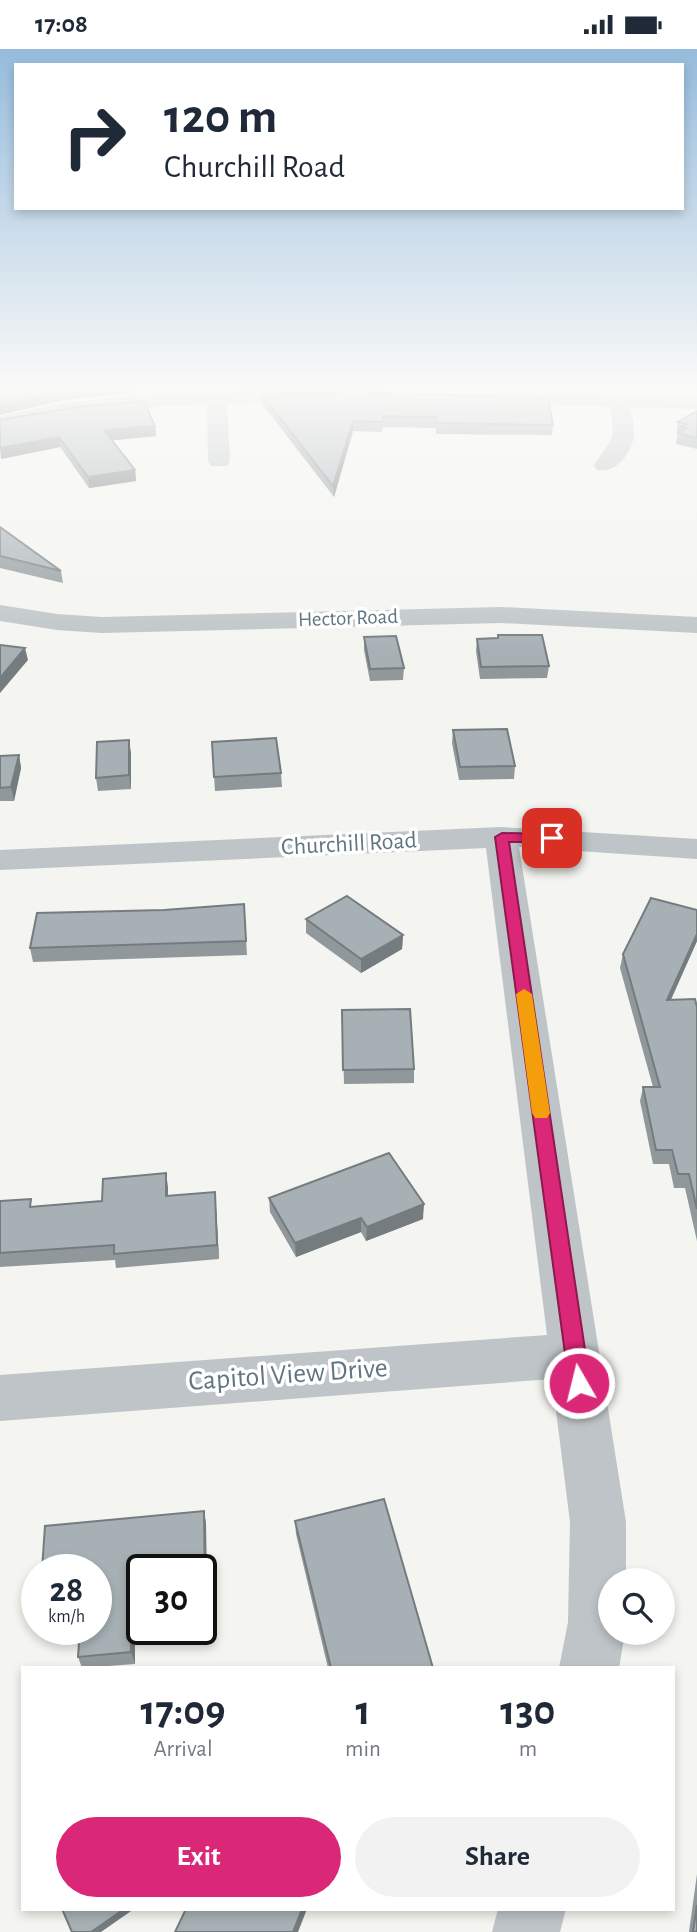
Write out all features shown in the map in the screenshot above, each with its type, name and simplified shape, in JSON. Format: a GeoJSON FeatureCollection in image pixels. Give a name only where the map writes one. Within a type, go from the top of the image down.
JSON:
{"type":"FeatureCollection","features":[{"type":"Feature","properties":{"kind":"street","name":"Hector Road"},"geometry":{"type":"LineString","coordinates":[[0,613],[57,622],[103,625],[489,615],[697,625]]}},
{"type":"Feature","properties":{"kind":"street","name":"Churchill Road"},"geometry":{"type":"LineString","coordinates":[[0,860],[502,837],[697,849]]}},
{"type":"Feature","properties":{"kind":"street"},"geometry":{"type":"LineString","coordinates":[[502,837],[598,1521],[597,1622],[589,1666]]}},
{"type":"Feature","properties":{"kind":"street","name":"Capitol View Drive"},"geometry":{"type":"LineString","coordinates":[[0,1398],[576,1355]]}},
{"type":"Feature","properties":{"kind":"street"},"geometry":{"type":"LineString","coordinates":[[526,1932],[531,1911]]}},
{"type":"Feature","properties":{"kind":"building"},"geometry":{"type":"Polygon","coordinates":[[[327,478],[336,478],[333,486],[327,478]]]}},
{"type":"Feature","properties":{"kind":"building"},"geometry":{"type":"Polygon","coordinates":[[[0,527],[61,571],[0,556],[0,527]]]}},
{"type":"Feature","properties":{"kind":"building"},"geometry":{"type":"Polygon","coordinates":[[[498,635],[542,635],[549,666],[481,667],[477,639],[498,638],[498,635]]]}},
{"type":"Feature","properties":{"kind":"building"},"geometry":{"type":"Polygon","coordinates":[[[396,636],[404,668],[370,669],[364,637],[396,636]]]}},
{"type":"Feature","properties":{"kind":"building"},"geometry":{"type":"Polygon","coordinates":[[[0,645],[25,648],[0,678],[0,645]]]}},
{"type":"Feature","properties":{"kind":"building"},"geometry":{"type":"Polygon","coordinates":[[[507,729],[515,766],[460,767],[453,730],[507,729]]]}},
{"type":"Feature","properties":{"kind":"building"},"geometry":{"type":"Polygon","coordinates":[[[276,738],[281,773],[214,777],[212,742],[276,738]]]}},
{"type":"Feature","properties":{"kind":"building"},"geometry":{"type":"Polygon","coordinates":[[[129,740],[129,775],[96,778],[97,742],[129,740]]]}},
{"type":"Feature","properties":{"kind":"building"},"geometry":{"type":"Polygon","coordinates":[[[19,755],[11,787],[0,788],[0,756],[19,755]]]}},
{"type":"Feature","properties":{"kind":"building"},"geometry":{"type":"Polygon","coordinates":[[[347,896],[403,935],[361,959],[306,919],[347,896]]]}},
{"type":"Feature","properties":{"kind":"building"},"geometry":{"type":"Polygon","coordinates":[[[651,898],[697,910],[697,934],[667,1000],[695,999],[697,1007],[697,1209],[689,1174],[678,1174],[672,1150],[656,1150],[643,1087],[660,1087],[623,954],[651,898]]]}},
{"type":"Feature","properties":{"kind":"building"},"geometry":{"type":"Polygon","coordinates":[[[244,904],[246,941],[30,948],[37,913],[164,910],[244,904]]]}},
{"type":"Feature","properties":{"kind":"building"},"geometry":{"type":"Polygon","coordinates":[[[410,1009],[414,1069],[343,1070],[342,1010],[410,1009]]]}},
{"type":"Feature","properties":{"kind":"building"},"geometry":{"type":"Polygon","coordinates":[[[389,1153],[424,1204],[367,1227],[361,1218],[295,1243],[269,1198],[389,1153]]]}},
{"type":"Feature","properties":{"kind":"building"},"geometry":{"type":"Polygon","coordinates":[[[166,1173],[166,1196],[215,1192],[217,1245],[114,1254],[114,1245],[0,1253],[0,1201],[31,1199],[30,1207],[102,1201],[103,1179],[166,1173]]]}},
{"type":"Feature","properties":{"kind":"building"},"geometry":{"type":"Polygon","coordinates":[[[384,1499],[432,1666],[331,1666],[295,1521],[384,1499]]]}},
{"type":"Feature","properties":{"kind":"building"},"geometry":{"type":"Polygon","coordinates":[[[204,1511],[205,1554],[126,1554],[126,1645],[131,1645],[131,1652],[78,1657],[79,1645],[112,1645],[112,1554],[43,1554],[45,1526],[204,1511]]]}},
{"type":"Feature","properties":{"kind":"building"},"geometry":{"type":"Polygon","coordinates":[[[697,1905],[697,1932],[693,1932],[697,1905]]]}},
{"type":"Feature","properties":{"kind":"building"},"geometry":{"type":"Polygon","coordinates":[[[63,1911],[121,1911],[91,1932],[72,1932],[63,1911]]]}},
{"type":"Feature","properties":{"kind":"building"},"geometry":{"type":"Polygon","coordinates":[[[185,1911],[301,1911],[293,1932],[175,1932],[185,1911]]]}},
{"type":"Feature","properties":{"kind":"slow traffic"},"geometry":{"type":"LineString","coordinates":[[524,994],[541,1113]]}},
{"type":"Feature","properties":{"kind":"route"},"geometry":{"type":"LineString","coordinates":[[552,838],[502,837],[579,1383]]}}]}
